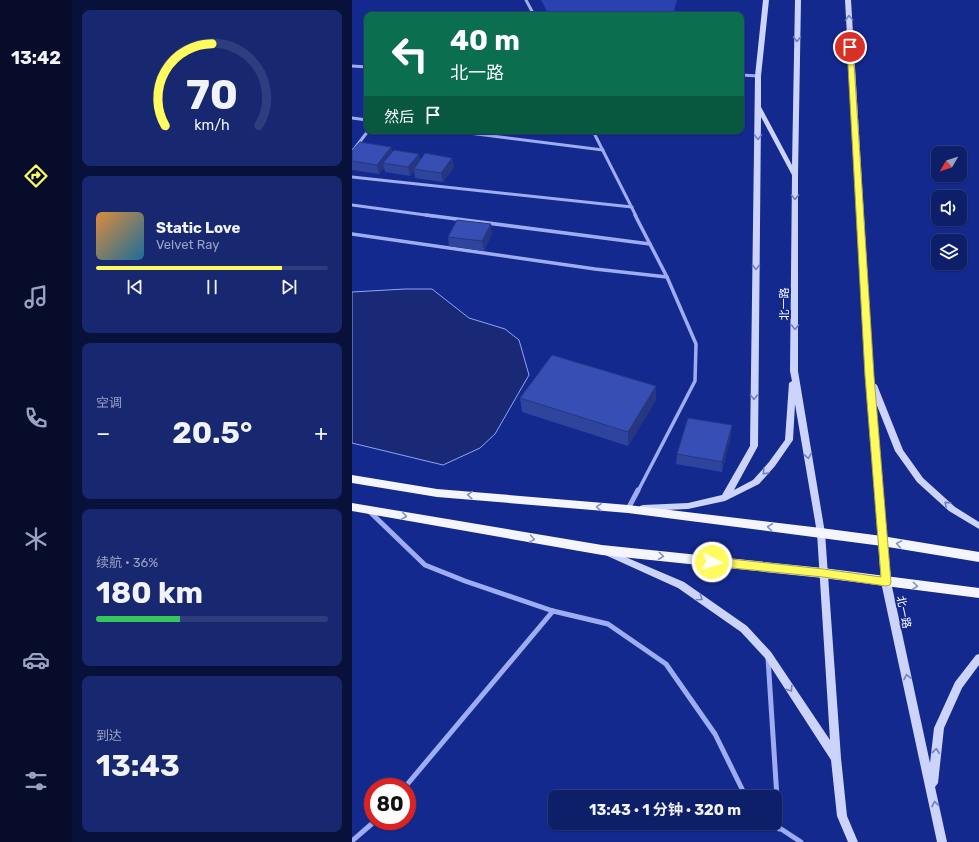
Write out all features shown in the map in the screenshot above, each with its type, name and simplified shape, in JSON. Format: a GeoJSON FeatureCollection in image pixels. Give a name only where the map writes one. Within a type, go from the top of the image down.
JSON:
{"type":"FeatureCollection","features":[{"type":"Feature","properties":{"kind":"highway"},"geometry":{"type":"LineString","coordinates":[[352,479],[437,493],[628,509],[821,533],[882,541],[979,557]]}},
{"type":"Feature","properties":{"kind":"highway"},"geometry":{"type":"LineString","coordinates":[[352,507],[602,550],[823,573],[979,593]]}},
{"type":"Feature","properties":{"kind":"main road"},"geometry":{"type":"LineString","coordinates":[[725,498],[754,446],[758,76],[766,0]]}},
{"type":"Feature","properties":{"kind":"main road","name":"北一路"},"geometry":{"type":"LineString","coordinates":[[798,0],[794,371],[821,533],[836,758],[842,816],[853,842]]}},
{"type":"Feature","properties":{"kind":"main road","name":"北一路"},"geometry":{"type":"LineString","coordinates":[[848,0],[870,376],[886,582],[942,842]]}},
{"type":"Feature","properties":{"kind":"main road"},"geometry":{"type":"LineString","coordinates":[[758,106],[795,175]]}},
{"type":"Feature","properties":{"kind":"main road"},"geometry":{"type":"LineString","coordinates":[[628,509],[688,506],[725,498],[756,482],[772,464],[789,440],[794,371]]}},
{"type":"Feature","properties":{"kind":"main road"},"geometry":{"type":"LineString","coordinates":[[870,376],[899,451],[920,480],[952,509],[979,526]]}},
{"type":"Feature","properties":{"kind":"main road"},"geometry":{"type":"LineString","coordinates":[[602,550],[681,585],[744,629],[768,655],[836,758]]}},
{"type":"Feature","properties":{"kind":"main road"},"geometry":{"type":"LineString","coordinates":[[932,790],[939,728],[958,685],[979,658]]}},
{"type":"Feature","properties":{"kind":"street"},"geometry":{"type":"LineString","coordinates":[[526,0],[532,12]]}},
{"type":"Feature","properties":{"kind":"street"},"geometry":{"type":"LineString","coordinates":[[352,66],[364,67]]}},
{"type":"Feature","properties":{"kind":"street"},"geometry":{"type":"LineString","coordinates":[[744,75],[758,76]]}},
{"type":"Feature","properties":{"kind":"street"},"geometry":{"type":"LineString","coordinates":[[352,118],[364,120]]}},
{"type":"Feature","properties":{"kind":"street"},"geometry":{"type":"LineString","coordinates":[[352,152],[366,134]]}},
{"type":"Feature","properties":{"kind":"street"},"geometry":{"type":"LineString","coordinates":[[477,134],[603,150]]}},
{"type":"Feature","properties":{"kind":"street"},"geometry":{"type":"LineString","coordinates":[[595,134],[667,277],[696,344],[695,381],[628,509]]}},
{"type":"Feature","properties":{"kind":"street"},"geometry":{"type":"LineString","coordinates":[[352,177],[632,207]]}},
{"type":"Feature","properties":{"kind":"street"},"geometry":{"type":"LineString","coordinates":[[352,205],[650,244]]}},
{"type":"Feature","properties":{"kind":"street"},"geometry":{"type":"LineString","coordinates":[[352,234],[595,270],[667,277]]}},
{"type":"Feature","properties":{"kind":"street"},"geometry":{"type":"LineString","coordinates":[[367,510],[425,565],[465,581],[553,611],[608,624],[666,664],[716,734],[743,790]]}},
{"type":"Feature","properties":{"kind":"street"},"geometry":{"type":"LineString","coordinates":[[413,778],[553,611]]}},
{"type":"Feature","properties":{"kind":"street"},"geometry":{"type":"LineString","coordinates":[[768,655],[777,790]]}},
{"type":"Feature","properties":{"kind":"street"},"geometry":{"type":"LineString","coordinates":[[352,842],[365,830]]}},
{"type":"Feature","properties":{"kind":"street"},"geometry":{"type":"LineString","coordinates":[[781,830],[802,842]]}},
{"type":"Feature","properties":{"kind":"shaded area"},"geometry":{"type":"Polygon","coordinates":[[[541,0],[677,0],[674,12],[547,12],[541,0]]]}},
{"type":"Feature","properties":{"kind":"shaded area"},"geometry":{"type":"Polygon","coordinates":[[[432,289],[469,318],[505,329],[519,340],[529,375],[495,434],[480,448],[443,465],[352,443],[352,292],[432,289]]]}},
{"type":"Feature","properties":{"kind":"building"},"geometry":{"type":"Polygon","coordinates":[[[360,142],[391,147],[377,165],[352,161],[352,151],[360,142]]]}},
{"type":"Feature","properties":{"kind":"building"},"geometry":{"type":"Polygon","coordinates":[[[394,150],[419,154],[408,167],[383,163],[394,150]]]}},
{"type":"Feature","properties":{"kind":"building"},"geometry":{"type":"Polygon","coordinates":[[[425,153],[452,158],[441,173],[414,169],[425,153]]]}},
{"type":"Feature","properties":{"kind":"building"},"geometry":{"type":"Polygon","coordinates":[[[457,220],[491,224],[482,241],[448,237],[457,220]]]}},
{"type":"Feature","properties":{"kind":"building"},"geometry":{"type":"Polygon","coordinates":[[[552,355],[656,386],[628,432],[520,398],[552,355]]]}},
{"type":"Feature","properties":{"kind":"building"},"geometry":{"type":"Polygon","coordinates":[[[688,418],[732,425],[722,462],[677,454],[688,418]]]}},
{"type":"Feature","properties":{"kind":"route"},"geometry":{"type":"LineString","coordinates":[[712,562],[823,573],[886,582],[870,376],[850,47]]}}]}
